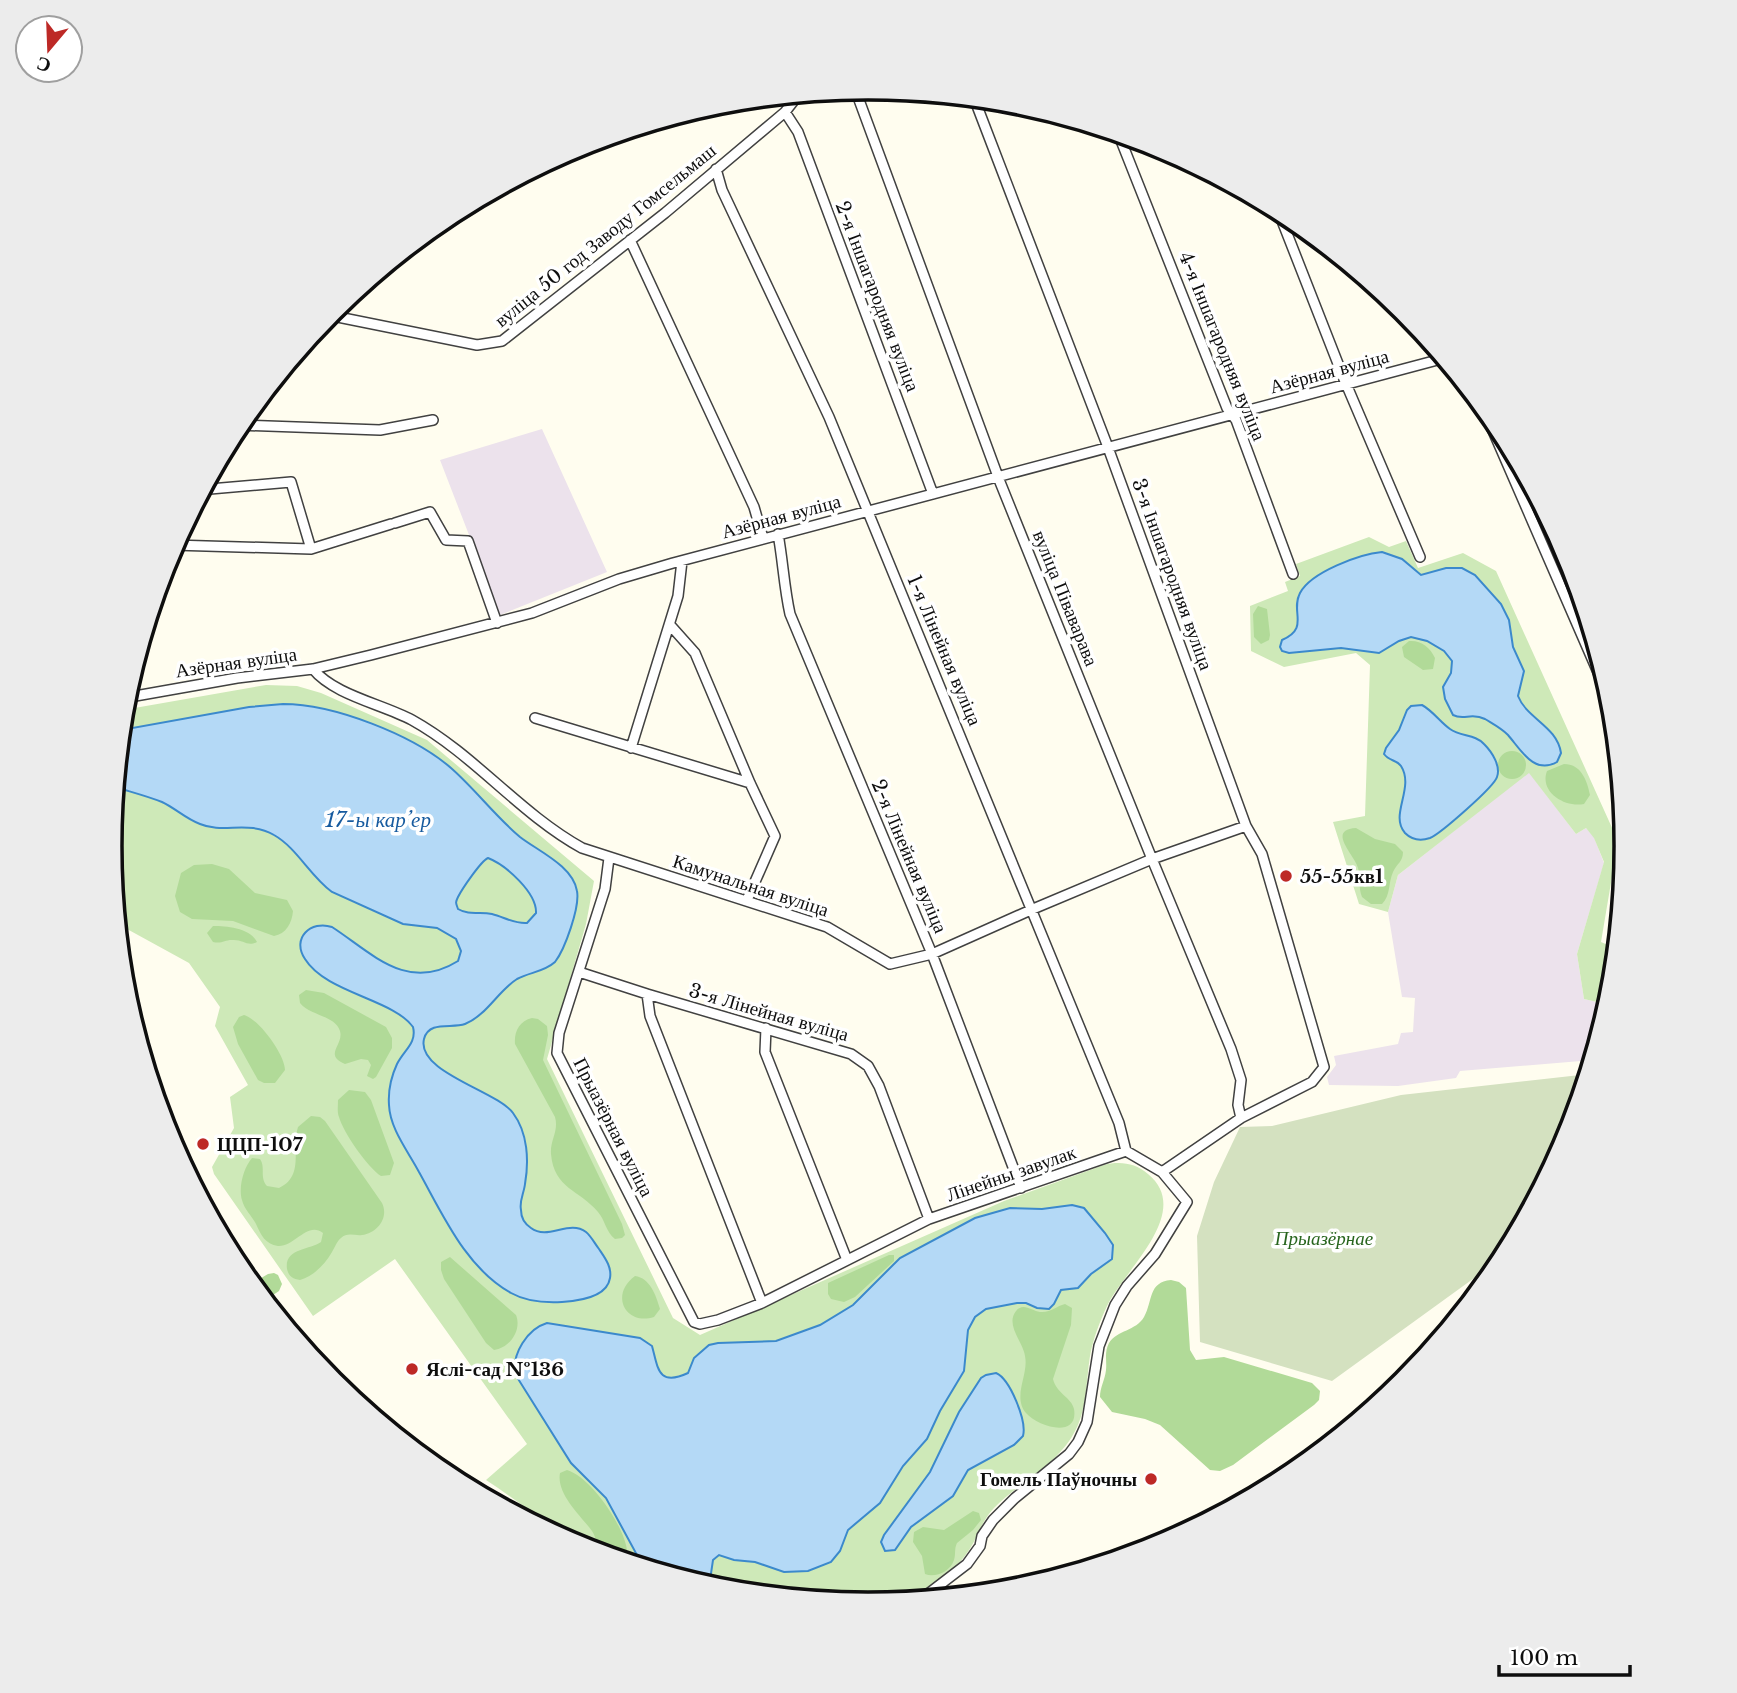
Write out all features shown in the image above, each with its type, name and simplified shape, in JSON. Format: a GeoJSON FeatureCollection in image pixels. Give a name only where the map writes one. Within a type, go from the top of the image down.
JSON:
{"type":"FeatureCollection","features":[{"type":"Feature","properties":{"kind":"street","name":"вуліца Піваварава"},"geometry":{"type":"LineString","coordinates":[[859,100],[999,476],[1231,1049],[1241,1080],[1238,1105],[1241,1118]]}},
{"type":"Feature","properties":{"kind":"street","name":"вуліца 50 год Заводу Гомсельмаш"},"geometry":{"type":"LineString","coordinates":[[341,318],[477,345],[496,343],[555,301],[785,112],[791,104]]}},
{"type":"Feature","properties":{"kind":"street","name":"3-я Іншагародняя вуліца"},"geometry":{"type":"LineString","coordinates":[[979,108],[1108,448],[1246,827],[1262,854],[1324,1067],[1312,1082],[1241,1118]]}},
{"type":"Feature","properties":{"kind":"street","name":"2-я Іншагародняя вуліца"},"geometry":{"type":"LineString","coordinates":[[785,112],[798,132],[933,494]]}},
{"type":"Feature","properties":{"kind":"street","name":"4-я Іншагародняя вуліца"},"geometry":{"type":"LineString","coordinates":[[1123,144],[1236,420],[1293,574]]}},
{"type":"Feature","properties":{"kind":"street","name":"1-я Лінейная вуліца"},"geometry":{"type":"LineString","coordinates":[[716,169],[722,190],[830,417],[1033,909],[1119,1123],[1126,1151]]}},
{"type":"Feature","properties":{"kind":"street"},"geometry":{"type":"LineString","coordinates":[[1285,227],[1420,557]]}},
{"type":"Feature","properties":{"kind":"street"},"geometry":{"type":"LineString","coordinates":[[630,240],[754,507],[764,538]]}},
{"type":"Feature","properties":{"kind":"street","name":"Азёрная вуліца"},"geometry":{"type":"LineString","coordinates":[[137,696],[237,678],[313,669],[497,623],[565,601],[619,579],[778,534],[1436,361]]}},
{"type":"Feature","properties":{"kind":"street"},"geometry":{"type":"LineString","coordinates":[[253,426],[380,430],[433,420]]}},
{"type":"Feature","properties":{"kind":"street"},"geometry":{"type":"LineString","coordinates":[[1503,455],[1590,655]]}},
{"type":"Feature","properties":{"kind":"street"},"geometry":{"type":"LineString","coordinates":[[214,489],[292,482],[311,549]]}},
{"type":"Feature","properties":{"kind":"street"},"geometry":{"type":"LineString","coordinates":[[186,545],[311,549],[430,512],[446,540],[468,541],[497,623]]}},
{"type":"Feature","properties":{"kind":"street","name":"2-я Лінейная вуліца"},"geometry":{"type":"LineString","coordinates":[[778,534],[790,614],[932,954],[1021,1188]]}},
{"type":"Feature","properties":{"kind":"street"},"geometry":{"type":"LineString","coordinates":[[631,748],[678,597],[682,561]]}},
{"type":"Feature","properties":{"kind":"street"},"geometry":{"type":"LineString","coordinates":[[670,625],[695,653],[775,836],[747,900]]}},
{"type":"Feature","properties":{"kind":"street","name":"Камунальная вуліца"},"geometry":{"type":"LineString","coordinates":[[313,669],[327,682],[411,720],[442,738],[554,832],[582,848],[827,927],[890,964],[932,954],[1152,859],[1246,827]]}},
{"type":"Feature","properties":{"kind":"street"},"geometry":{"type":"LineString","coordinates":[[535,718],[750,783]]}},
{"type":"Feature","properties":{"kind":"street","name":"Прыазёрная вуліца"},"geometry":{"type":"LineString","coordinates":[[609,858],[605,889],[559,1033],[557,1053],[694,1322]]}},
{"type":"Feature","properties":{"kind":"street","name":"3-я Лінейная вуліца"},"geometry":{"type":"LineString","coordinates":[[579,972],[851,1054],[868,1066],[879,1086],[929,1219]]}},
{"type":"Feature","properties":{"kind":"street"},"geometry":{"type":"LineString","coordinates":[[647,994],[650,1016],[762,1303]]}},
{"type":"Feature","properties":{"kind":"street"},"geometry":{"type":"LineString","coordinates":[[766,1028],[765,1052],[847,1260]]}},
{"type":"Feature","properties":{"kind":"street"},"geometry":{"type":"LineString","coordinates":[[1162,1172],[1241,1118]]}},
{"type":"Feature","properties":{"kind":"street"},"geometry":{"type":"LineString","coordinates":[[933,1590],[967,1564],[993,1520],[1015,1498],[1069,1454],[1078,1442],[1087,1422],[1100,1346],[1115,1305],[1127,1286],[1155,1254],[1187,1202],[1162,1172],[1126,1151]]}},
{"type":"Feature","properties":{"kind":"street","name":"Лінейны завулак"},"geometry":{"type":"LineString","coordinates":[[694,1322],[700,1324],[718,1320],[762,1303],[929,1219],[1126,1151]]}},
{"type":"Feature","properties":{"kind":"shaded area"},"geometry":{"type":"Polygon","coordinates":[[[542,429],[607,572],[500,615],[440,460],[542,429]]]}},
{"type":"Feature","properties":{"kind":"shaded area"},"geometry":{"type":"Polygon","coordinates":[[[1529,772],[1576,834],[1586,828],[1594,837],[1604,863],[1577,954],[1584,999],[1599,1002],[1584,1061],[1460,1071],[1456,1078],[1398,1086],[1329,1085],[1327,1077],[1336,1065],[1334,1056],[1398,1044],[1401,1033],[1413,1032],[1415,998],[1402,997],[1388,912],[1398,875],[1529,772]]]}},
{"type":"Feature","properties":{"kind":"green space"},"geometry":{"type":"Polygon","coordinates":[[[1369,537],[1389,547],[1406,541],[1418,568],[1463,553],[1496,571],[1615,834],[1615,861],[1601,942],[1609,945],[1599,1002],[1584,999],[1577,954],[1604,862],[1594,838],[1586,828],[1576,834],[1529,773],[1398,875],[1388,912],[1359,904],[1333,822],[1365,816],[1370,665],[1356,653],[1284,667],[1251,651],[1250,606],[1288,591],[1285,582],[1300,576],[1296,564],[1369,537]]]}},
{"type":"Feature","properties":{"kind":"green space"},"geometry":{"type":"Polygon","coordinates":[[[1258,606],[1267,609],[1270,635],[1269,640],[1261,644],[1254,637],[1253,614],[1258,606]]]}},
{"type":"Feature","properties":{"kind":"green space"},"geometry":{"type":"Polygon","coordinates":[[[1409,641],[1421,643],[1431,651],[1435,658],[1433,669],[1423,670],[1404,657],[1402,647],[1409,641]]]}},
{"type":"Feature","properties":{"kind":"green space"},"geometry":{"type":"Polygon","coordinates":[[[266,685],[297,686],[321,693],[427,740],[594,881],[586,924],[547,1059],[673,1318],[700,1335],[1004,1201],[1104,1165],[1133,1165],[1148,1174],[1160,1189],[1163,1206],[1160,1223],[1151,1241],[1107,1306],[1090,1356],[1084,1406],[1074,1433],[1066,1445],[994,1508],[963,1559],[926,1591],[917,1592],[820,1592],[771,1587],[675,1568],[628,1554],[538,1516],[486,1480],[527,1444],[395,1259],[313,1316],[214,1174],[212,1167],[234,1128],[230,1097],[248,1085],[215,1026],[220,1007],[189,963],[126,928],[123,895],[123,798],[135,708],[266,685]]]}},
{"type":"Feature","properties":{"kind":"green space"},"geometry":{"type":"Polygon","coordinates":[[[1512,751],[1522,755],[1526,765],[1522,775],[1512,779],[1502,775],[1498,765],[1502,755],[1512,751]]]}},
{"type":"Feature","properties":{"kind":"green space"},"geometry":{"type":"Polygon","coordinates":[[[1564,764],[1575,767],[1585,779],[1590,795],[1584,804],[1562,801],[1550,792],[1547,786],[1547,771],[1564,764]]]}},
{"type":"Feature","properties":{"kind":"green space"},"geometry":{"type":"Polygon","coordinates":[[[1356,828],[1375,839],[1395,844],[1403,852],[1382,904],[1371,904],[1362,897],[1358,868],[1343,838],[1343,833],[1356,828]]]}},
{"type":"Feature","properties":{"kind":"green space"},"geometry":{"type":"Polygon","coordinates":[[[212,864],[229,869],[255,893],[287,900],[293,911],[290,924],[285,930],[274,936],[233,921],[192,919],[180,912],[175,896],[181,873],[194,865],[212,864]]]}},
{"type":"Feature","properties":{"kind":"green space"},"geometry":{"type":"Polygon","coordinates":[[[213,926],[244,931],[257,942],[213,942],[207,933],[213,926]]]}},
{"type":"Feature","properties":{"kind":"green space"},"geometry":{"type":"Polygon","coordinates":[[[306,990],[324,993],[386,1027],[392,1038],[392,1048],[376,1077],[373,1079],[367,1076],[371,1065],[368,1060],[361,1059],[345,1064],[335,1057],[340,1031],[333,1022],[300,1003],[299,995],[306,990]]]}},
{"type":"Feature","properties":{"kind":"green space"},"geometry":{"type":"Polygon","coordinates":[[[244,1015],[264,1030],[281,1056],[285,1070],[275,1083],[258,1080],[238,1044],[233,1027],[239,1017],[244,1015]]]}},
{"type":"Feature","properties":{"kind":"green space"},"geometry":{"type":"Polygon","coordinates":[[[532,1018],[547,1026],[543,1060],[622,1224],[625,1235],[622,1238],[615,1239],[612,1236],[598,1212],[562,1182],[553,1166],[551,1149],[556,1127],[555,1117],[515,1044],[518,1028],[532,1018]]]}},
{"type":"Feature","properties":{"kind":"green space","name":"Прыазёрнае"},"geometry":{"type":"Polygon","coordinates":[[[1580,1075],[1538,1177],[1515,1220],[1480,1274],[1332,1381],[1200,1342],[1197,1236],[1214,1182],[1240,1127],[1272,1126],[1401,1095],[1580,1075]]]}},
{"type":"Feature","properties":{"kind":"green space"},"geometry":{"type":"Polygon","coordinates":[[[349,1090],[365,1092],[371,1100],[394,1163],[390,1175],[381,1176],[370,1166],[341,1124],[338,1100],[349,1090]]]}},
{"type":"Feature","properties":{"kind":"green space"},"geometry":{"type":"Polygon","coordinates":[[[311,1116],[325,1121],[382,1203],[384,1214],[381,1224],[368,1234],[346,1235],[341,1238],[322,1265],[310,1276],[300,1280],[288,1272],[287,1262],[294,1253],[321,1242],[323,1233],[312,1230],[284,1245],[270,1243],[244,1206],[241,1183],[252,1158],[262,1162],[263,1179],[267,1186],[279,1188],[287,1183],[295,1169],[298,1127],[311,1116]]]}},
{"type":"Feature","properties":{"kind":"green space"},"geometry":{"type":"Polygon","coordinates":[[[894,1255],[894,1261],[855,1297],[844,1302],[831,1299],[828,1283],[894,1255]]]}},
{"type":"Feature","properties":{"kind":"green space"},"geometry":{"type":"Polygon","coordinates":[[[450,1257],[516,1315],[516,1332],[510,1342],[500,1349],[494,1350],[486,1343],[444,1279],[441,1262],[450,1257]]]}},
{"type":"Feature","properties":{"kind":"green space"},"geometry":{"type":"Polygon","coordinates":[[[268,1274],[278,1275],[282,1284],[279,1291],[272,1296],[260,1279],[268,1274]]]}},
{"type":"Feature","properties":{"kind":"green space"},"geometry":{"type":"Polygon","coordinates":[[[635,1276],[645,1280],[654,1293],[660,1309],[654,1317],[636,1317],[624,1307],[623,1292],[635,1276]]]}},
{"type":"Feature","properties":{"kind":"green space"},"geometry":{"type":"Polygon","coordinates":[[[1171,1280],[1186,1288],[1190,1350],[1196,1360],[1224,1357],[1312,1383],[1320,1391],[1319,1400],[1314,1405],[1233,1465],[1220,1471],[1210,1470],[1160,1425],[1112,1412],[1100,1397],[1107,1346],[1117,1335],[1141,1322],[1155,1288],[1158,1284],[1171,1280]]]}},
{"type":"Feature","properties":{"kind":"green space"},"geometry":{"type":"Polygon","coordinates":[[[1065,1304],[1072,1308],[1071,1325],[1053,1379],[1057,1388],[1073,1405],[1074,1418],[1070,1424],[1056,1428],[1032,1418],[1022,1406],[1020,1400],[1026,1363],[1012,1322],[1019,1308],[1044,1312],[1065,1304]]]}},
{"type":"Feature","properties":{"kind":"green space"},"geometry":{"type":"Polygon","coordinates":[[[567,1470],[576,1474],[596,1492],[620,1528],[625,1540],[625,1553],[597,1542],[565,1497],[560,1473],[567,1470]]]}},
{"type":"Feature","properties":{"kind":"green space"},"geometry":{"type":"Polygon","coordinates":[[[973,1511],[979,1513],[981,1520],[957,1543],[955,1558],[949,1568],[942,1573],[925,1574],[922,1556],[913,1542],[914,1532],[923,1527],[944,1530],[973,1511]]]}},
{"type":"Feature","properties":{"kind":"green space"},"geometry":{"type":"Polygon","coordinates":[[[973,1584],[980,1585],[947,1589],[973,1584]]]}},
{"type":"Feature","properties":{"kind":"water"},"geometry":{"type":"Polygon","coordinates":[[[1382,552],[1402,559],[1421,575],[1446,568],[1462,568],[1475,575],[1501,604],[1509,620],[1513,647],[1524,671],[1518,696],[1528,711],[1554,736],[1561,753],[1557,762],[1549,765],[1535,763],[1497,726],[1476,716],[1453,715],[1445,699],[1443,687],[1451,673],[1452,661],[1444,651],[1427,641],[1411,637],[1379,653],[1341,648],[1289,653],[1282,651],[1282,640],[1295,630],[1297,625],[1298,600],[1306,585],[1337,565],[1382,552]]]}},
{"type":"Feature","properties":{"kind":"water","name":"17-ы кар’ер"},"geometry":{"type":"Polygon","coordinates":[[[283,704],[325,709],[349,716],[395,733],[435,756],[469,785],[520,837],[554,860],[569,874],[577,891],[574,917],[555,962],[517,979],[473,1020],[460,1025],[436,1027],[427,1033],[424,1039],[425,1051],[444,1071],[491,1097],[513,1113],[522,1129],[526,1147],[526,1175],[521,1203],[525,1222],[538,1231],[551,1232],[573,1228],[588,1234],[606,1259],[610,1270],[608,1285],[603,1290],[583,1299],[542,1302],[511,1293],[481,1270],[447,1223],[400,1140],[390,1114],[392,1079],[397,1064],[412,1042],[413,1027],[391,1009],[343,988],[315,971],[305,959],[300,944],[305,932],[317,926],[332,927],[391,966],[422,973],[440,970],[458,961],[461,951],[456,939],[437,928],[403,924],[332,892],[290,847],[274,835],[255,828],[209,827],[162,802],[124,790],[131,728],[249,707],[283,704]],[[488,858],[485,860],[463,888],[456,903],[458,909],[527,923],[536,913],[535,905],[526,889],[511,873],[488,858]]]}},
{"type":"Feature","properties":{"kind":"water"},"geometry":{"type":"Polygon","coordinates":[[[1422,705],[1450,729],[1484,744],[1495,759],[1498,773],[1487,790],[1455,820],[1436,835],[1420,840],[1405,833],[1401,826],[1400,810],[1405,774],[1399,764],[1384,754],[1399,730],[1407,710],[1411,706],[1422,705]]]}},
{"type":"Feature","properties":{"kind":"water"},"geometry":{"type":"Polygon","coordinates":[[[1072,1205],[1084,1208],[1113,1245],[1112,1259],[1091,1274],[1078,1288],[1061,1290],[1049,1309],[1017,1303],[986,1309],[975,1317],[968,1330],[964,1371],[927,1439],[903,1466],[880,1503],[848,1530],[840,1551],[831,1562],[808,1571],[784,1572],[755,1562],[719,1555],[713,1560],[711,1576],[638,1557],[606,1498],[571,1463],[515,1374],[516,1358],[522,1343],[533,1331],[547,1323],[640,1338],[652,1346],[661,1373],[671,1378],[678,1377],[688,1373],[694,1358],[709,1345],[776,1341],[820,1325],[853,1305],[900,1258],[975,1218],[1010,1208],[1042,1209],[1072,1205]]]}},
{"type":"Feature","properties":{"kind":"water"},"geometry":{"type":"Polygon","coordinates":[[[996,1373],[1007,1383],[1016,1401],[1024,1429],[1023,1436],[1014,1445],[968,1470],[953,1496],[911,1527],[895,1550],[885,1551],[881,1542],[884,1535],[930,1472],[959,1412],[981,1378],[996,1373]]]}},
{"type":"Feature","properties":{"kind":"place","name":"55-55кв1"},"geometry":{"type":"Point","coordinates":[1286,876]}},
{"type":"Feature","properties":{"kind":"place","name":"ЦЦП-107"},"geometry":{"type":"Point","coordinates":[203,1144]}},
{"type":"Feature","properties":{"kind":"place","name":"Яслі-сад №136"},"geometry":{"type":"Point","coordinates":[412,1369]}},
{"type":"Feature","properties":{"kind":"place","name":"Гомель Паўночны"},"geometry":{"type":"Point","coordinates":[1151,1479]}}]}
